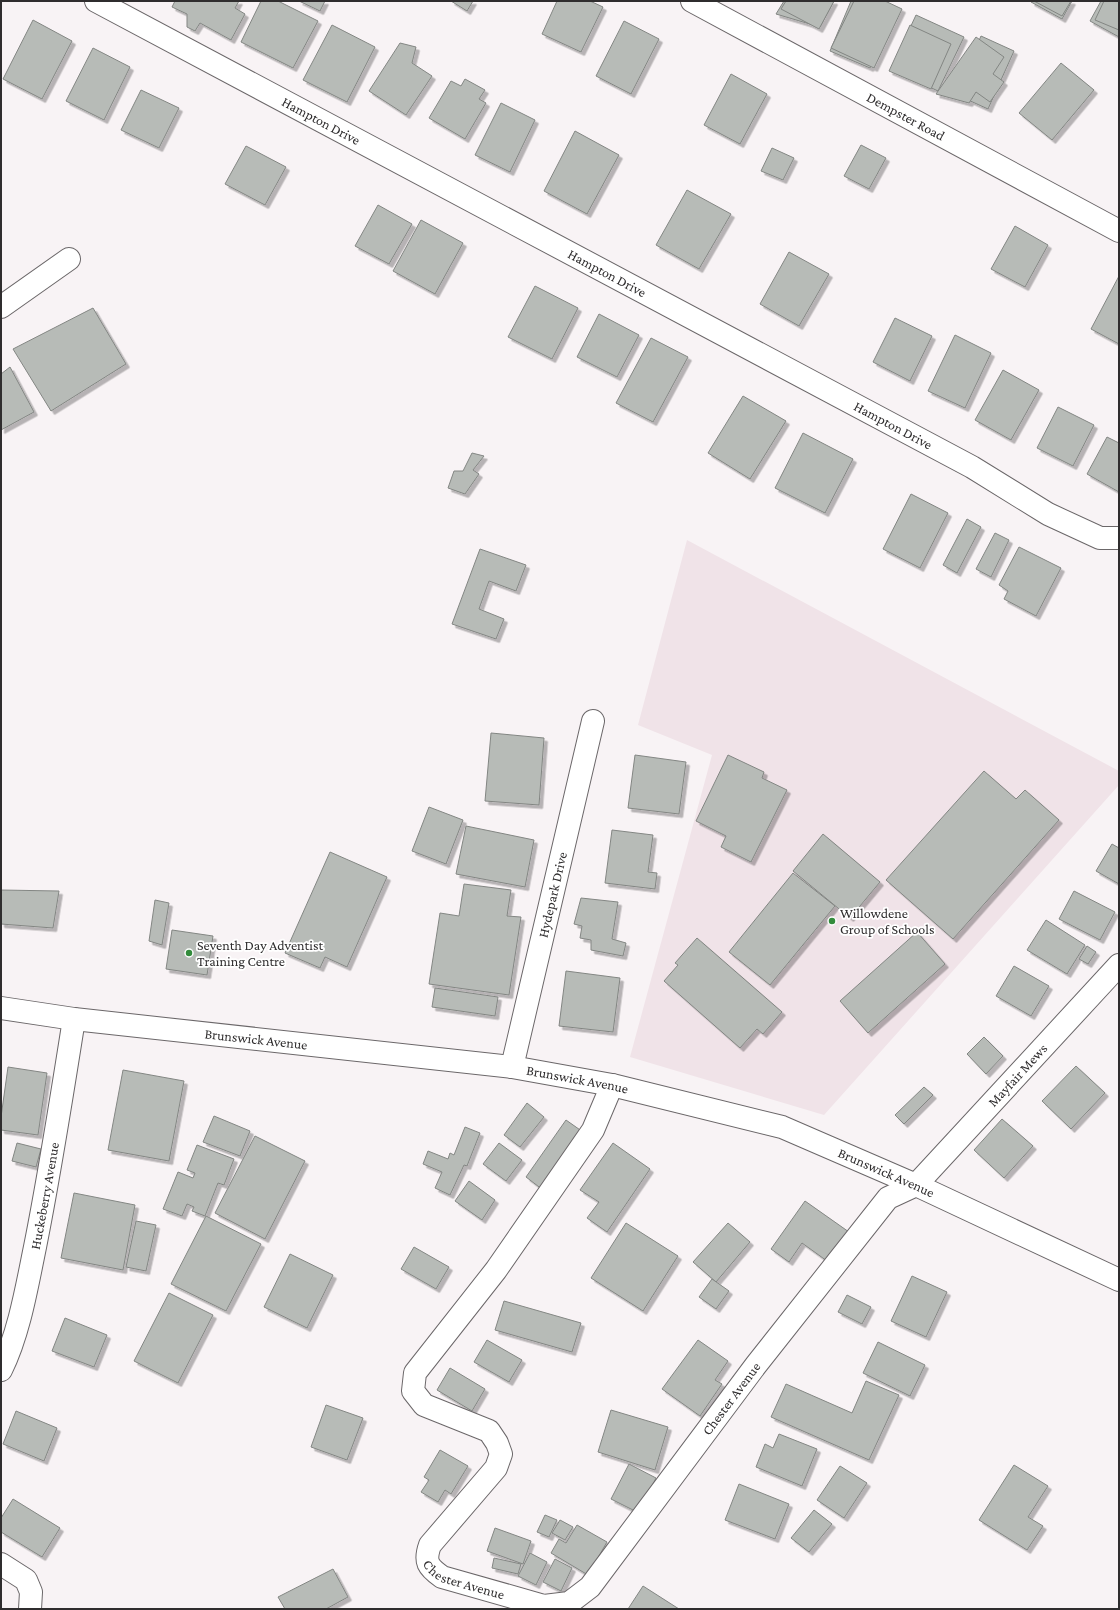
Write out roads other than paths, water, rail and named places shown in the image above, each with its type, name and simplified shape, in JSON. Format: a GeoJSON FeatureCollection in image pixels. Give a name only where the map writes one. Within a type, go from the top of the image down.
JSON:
{"type":"FeatureCollection","features":[{"type":"Feature","properties":{"kind":"street","name":"Hampton Drive"},"geometry":{"type":"LineString","coordinates":[[96,1],[972,467],[1048,514],[1100,538],[1119,538]]}},
{"type":"Feature","properties":{"kind":"street","name":"Dempster Road"},"geometry":{"type":"LineString","coordinates":[[692,1],[1119,231]]}},
{"type":"Feature","properties":{"kind":"street"},"geometry":{"type":"LineString","coordinates":[[1,307],[69,259]]}},
{"type":"Feature","properties":{"kind":"street","name":"Hydepark Drive"},"geometry":{"type":"LineString","coordinates":[[512,1067],[593,721]]}},
{"type":"Feature","properties":{"kind":"street","name":"Mayfair Mews"},"geometry":{"type":"LineString","coordinates":[[916,1185],[1119,965]]}},
{"type":"Feature","properties":{"kind":"street","name":"Brunswick Avenue"},"geometry":{"type":"LineString","coordinates":[[1,1008],[74,1019],[512,1067],[612,1085],[782,1127],[916,1185],[1119,1280]]}},
{"type":"Feature","properties":{"kind":"street","name":"Huckeberry Avenue"},"geometry":{"type":"LineString","coordinates":[[1,1370],[10,1352],[29,1275],[47,1186],[74,1019]]}},
{"type":"Feature","properties":{"kind":"street","name":"Chester Avenue"},"geometry":{"type":"LineString","coordinates":[[612,1085],[592,1130],[496,1270],[414,1373],[413,1391],[424,1405],[489,1431],[497,1443],[501,1454],[496,1468],[430,1546],[426,1556],[429,1565],[442,1577],[544,1606],[569,1603],[590,1587],[756,1365],[888,1198],[916,1185]]}},
{"type":"Feature","properties":{"kind":"street"},"geometry":{"type":"LineString","coordinates":[[1,1564],[26,1580],[31,1592],[30,1609]]}},
{"type":"Feature","properties":{"kind":"place","name":"Willowdene Group of Schools"},"geometry":{"type":"Point","coordinates":[832,921]}},
{"type":"Feature","properties":{"kind":"place","name":"Seventh Day Adventist Training Centre"},"geometry":{"type":"Point","coordinates":[189,953]}}]}
